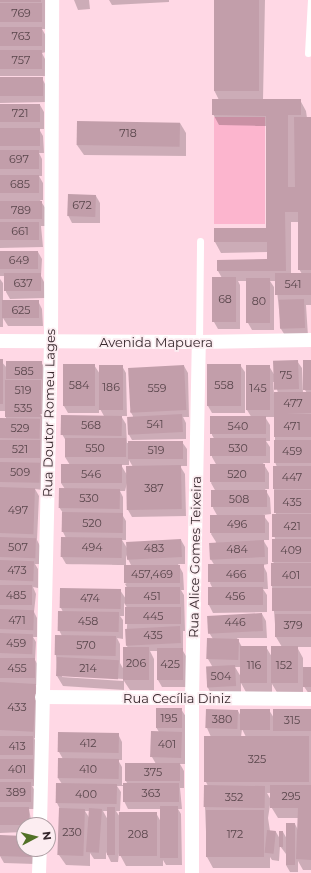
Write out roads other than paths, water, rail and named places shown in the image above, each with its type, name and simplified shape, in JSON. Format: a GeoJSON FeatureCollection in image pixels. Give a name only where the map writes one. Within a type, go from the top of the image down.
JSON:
{"type":"FeatureCollection","features":[{"type":"Feature","properties":{"kind":"street","name":"Rua Doutor Romeu Lages"},"geometry":{"type":"LineString","coordinates":[[40,817],[51,342],[52,0]]}},
{"type":"Feature","properties":{"kind":"street","name":"Avenida Mapuera"},"geometry":{"type":"LineString","coordinates":[[0,341],[200,342],[311,340]]}},
{"type":"Feature","properties":{"kind":"street","name":"Rua Alice Gomes Teixeira"},"geometry":{"type":"LineString","coordinates":[[192,873],[192,698],[200,342]]}},
{"type":"Feature","properties":{"kind":"street","name":"Rua Cecília Diniz"},"geometry":{"type":"LineString","coordinates":[[42,697],[311,699]]}},
{"type":"Feature","properties":{"kind":"street"},"geometry":{"type":"LineString","coordinates":[[39,873],[40,857]]}},
{"type":"Feature","properties":{"kind":"lane"},"geometry":{"type":"LineString","coordinates":[[308,53],[311,0]]}},
{"type":"Feature","properties":{"kind":"lane","name":"Rua Alice Gomes Teixeira"},"geometry":{"type":"LineString","coordinates":[[200,241],[200,342]]}}]}
